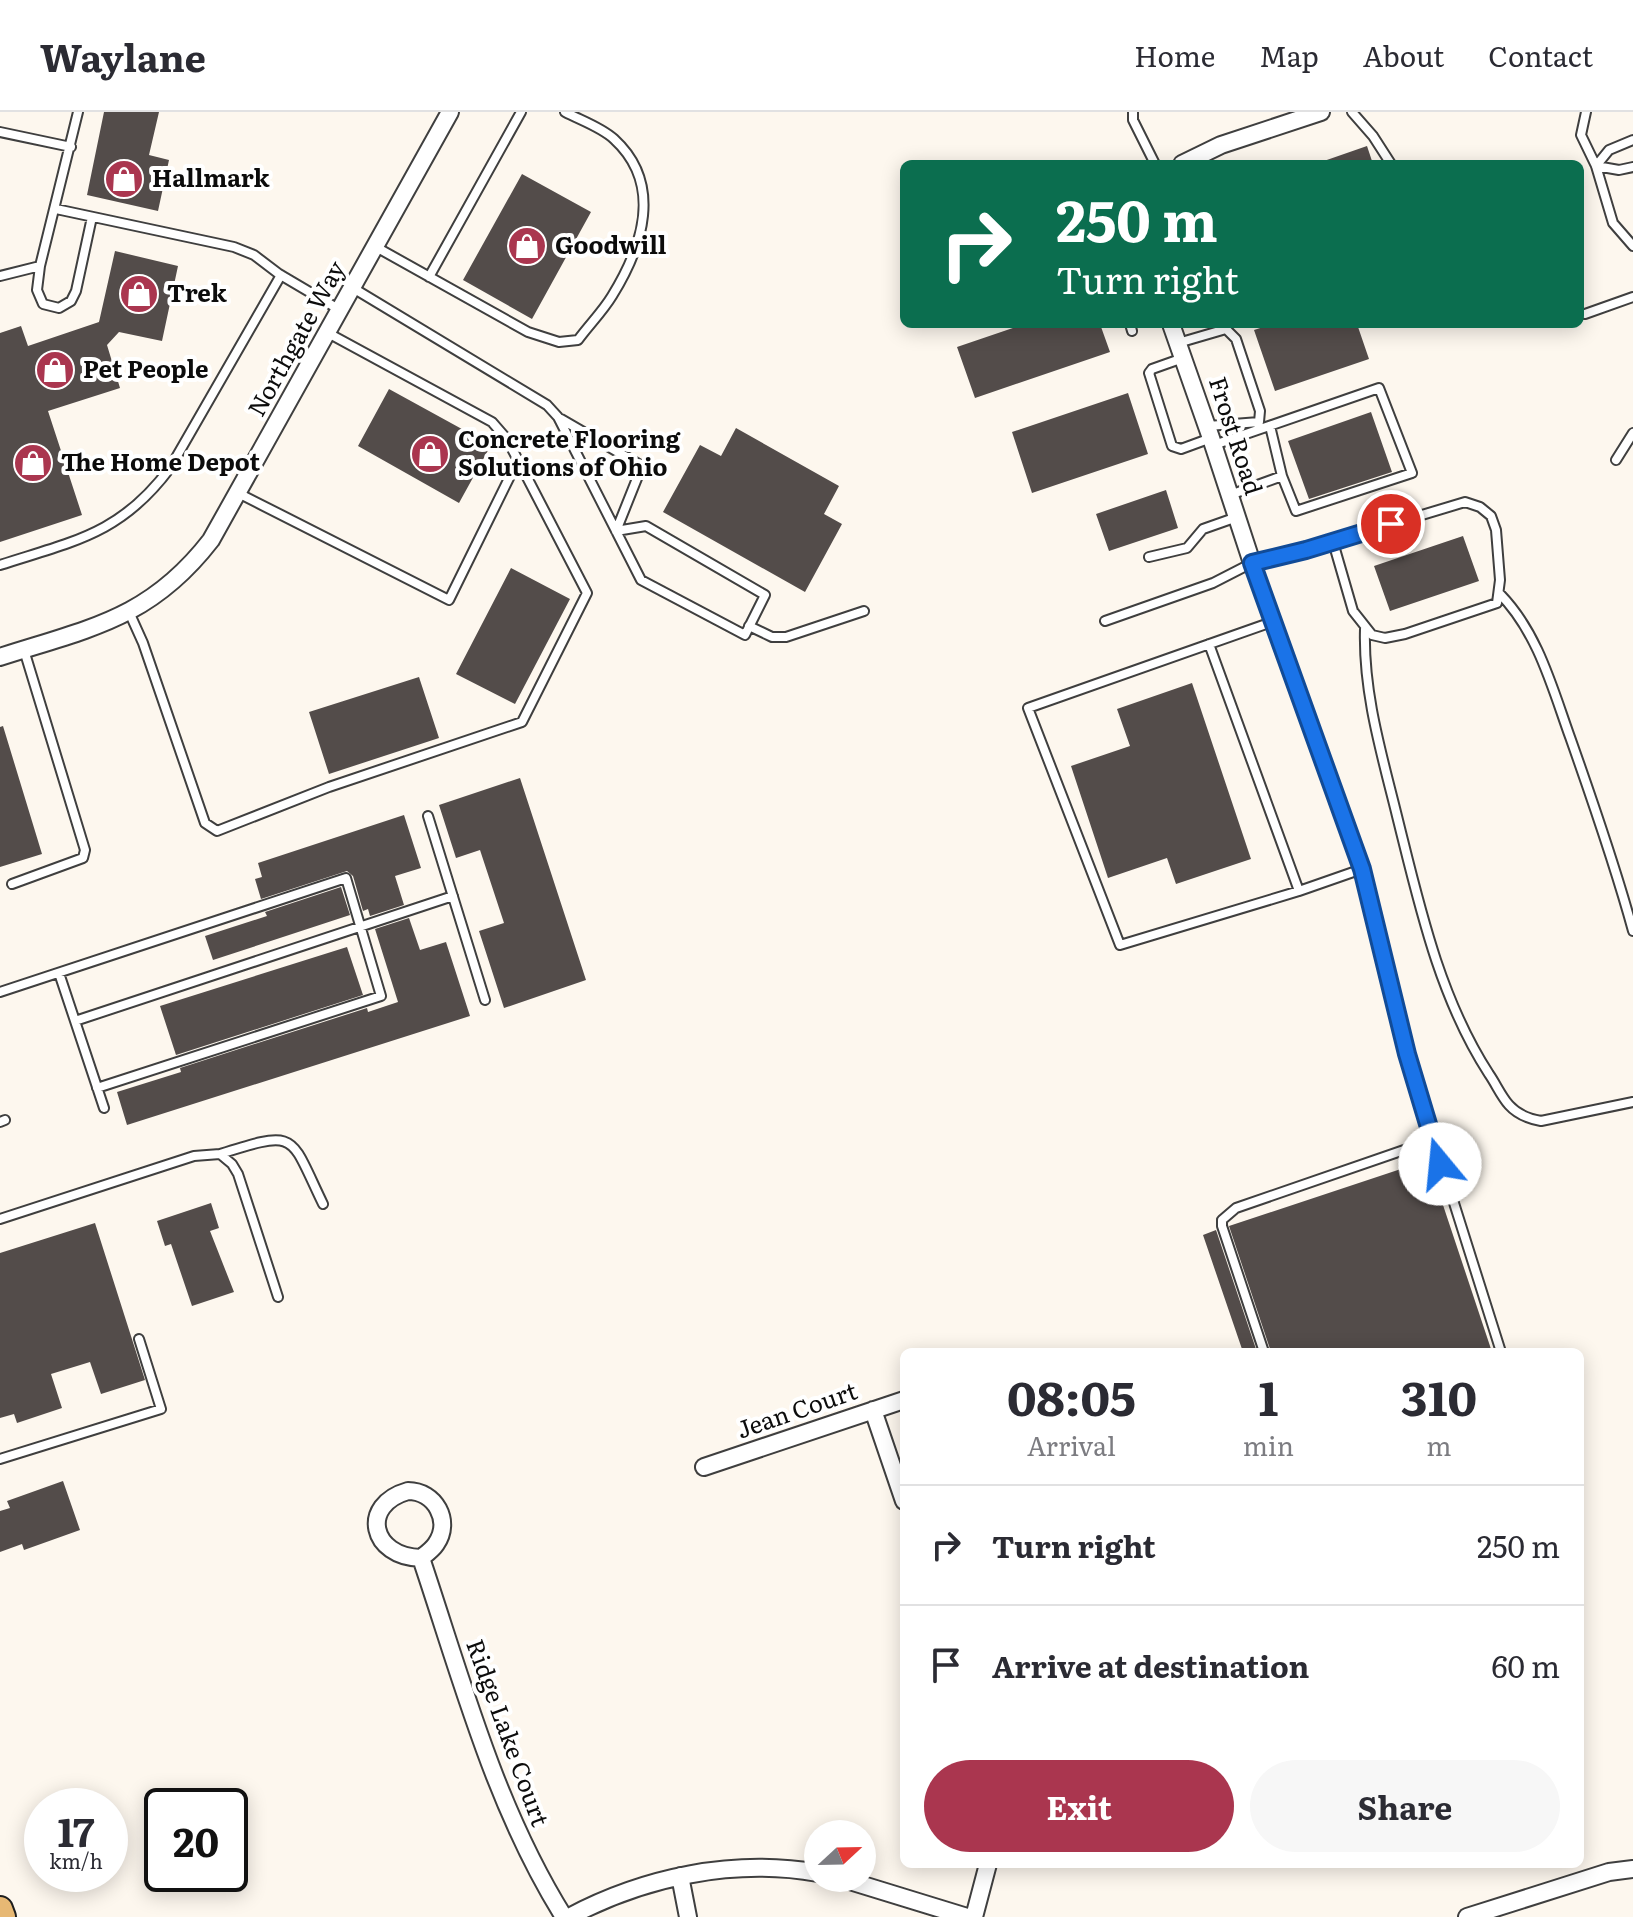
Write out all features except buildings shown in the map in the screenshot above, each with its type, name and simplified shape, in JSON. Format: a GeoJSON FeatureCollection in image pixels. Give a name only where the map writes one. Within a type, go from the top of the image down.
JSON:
{"type":"FeatureCollection","features":[{"type":"Feature","properties":{"kind":"main road"},"geometry":{"type":"LineString","coordinates":[[0,1909],[3,1917]]}},
{"type":"Feature","properties":{"kind":"street","name":"Northgate Way"},"geometry":{"type":"LineString","coordinates":[[0,657],[129,612],[171,585],[192,564],[211,540],[238,493],[450,112]]}},
{"type":"Feature","properties":{"kind":"street"},"geometry":{"type":"LineString","coordinates":[[1190,160],[1221,145],[1321,112]]}},
{"type":"Feature","properties":{"kind":"street","name":"Frost Road"},"geometry":{"type":"LineString","coordinates":[[1172,328],[1252,563]]}},
{"type":"Feature","properties":{"kind":"street","name":"Jean Court"},"geometry":{"type":"LineString","coordinates":[[704,1467],[900,1401]]}},
{"type":"Feature","properties":{"kind":"street"},"geometry":{"type":"LineString","coordinates":[[873,1410],[900,1489]]}},
{"type":"Feature","properties":{"kind":"street"},"geometry":{"type":"LineString","coordinates":[[417,1491],[430,1497],[439,1508],[442,1532],[436,1544],[421,1558],[400,1556],[382,1542],[377,1528],[378,1515],[395,1495],[417,1491]]}},
{"type":"Feature","properties":{"kind":"street","name":"Ridge Lake Court"},"geometry":{"type":"LineString","coordinates":[[421,1558],[501,1797],[530,1860],[566,1917]]}},
{"type":"Feature","properties":{"kind":"street"},"geometry":{"type":"LineString","coordinates":[[974,1917],[987,1868]]}},
{"type":"Feature","properties":{"kind":"street"},"geometry":{"type":"LineString","coordinates":[[566,1917],[641,1886],[680,1876],[724,1869],[804,1872]]}},
{"type":"Feature","properties":{"kind":"street"},"geometry":{"type":"LineString","coordinates":[[1467,1917],[1505,1911],[1609,1872],[1633,1869]]}},
{"type":"Feature","properties":{"kind":"street"},"geometry":{"type":"LineString","coordinates":[[680,1876],[688,1917]]}},
{"type":"Feature","properties":{"kind":"street"},"geometry":{"type":"LineString","coordinates":[[876,1889],[967,1917]]}},
{"type":"Feature","properties":{"kind":"lane"},"geometry":{"type":"LineString","coordinates":[[78,112],[40,266],[37,290],[43,304],[59,308],[71,301],[76,291],[92,217]]}},
{"type":"Feature","properties":{"kind":"lane"},"geometry":{"type":"LineString","coordinates":[[429,277],[521,112]]}},
{"type":"Feature","properties":{"kind":"lane"},"geometry":{"type":"LineString","coordinates":[[376,247],[528,332],[559,342],[578,340],[612,296],[643,231],[645,200],[634,161],[612,136],[565,112]]}},
{"type":"Feature","properties":{"kind":"lane"},"geometry":{"type":"LineString","coordinates":[[1133,112],[1133,120],[1153,160]]}},
{"type":"Feature","properties":{"kind":"lane"},"geometry":{"type":"LineString","coordinates":[[1352,112],[1388,160]]}},
{"type":"Feature","properties":{"kind":"lane"},"geometry":{"type":"LineString","coordinates":[[1586,112],[1581,135],[1596,166],[1613,223],[1633,246]]}},
{"type":"Feature","properties":{"kind":"lane"},"geometry":{"type":"LineString","coordinates":[[0,132],[71,147]]}},
{"type":"Feature","properties":{"kind":"lane"},"geometry":{"type":"LineString","coordinates":[[1596,166],[1609,150],[1633,140]]}},
{"type":"Feature","properties":{"kind":"lane"},"geometry":{"type":"LineString","coordinates":[[1596,166],[1619,170],[1633,167]]}},
{"type":"Feature","properties":{"kind":"lane"},"geometry":{"type":"LineString","coordinates":[[56,209],[234,247],[254,255],[281,275],[341,310]]}},
{"type":"Feature","properties":{"kind":"lane"},"geometry":{"type":"LineString","coordinates":[[0,276],[40,266]]}},
{"type":"Feature","properties":{"kind":"lane"},"geometry":{"type":"LineString","coordinates":[[0,565],[95,534],[133,510],[153,491],[170,468],[281,275]]}},
{"type":"Feature","properties":{"kind":"lane"},"geometry":{"type":"LineString","coordinates":[[353,288],[547,405],[558,417],[616,531],[641,580],[745,635],[765,595],[646,526],[616,531]]}},
{"type":"Feature","properties":{"kind":"lane"},"geometry":{"type":"LineString","coordinates":[[1585,314],[1633,297]]}},
{"type":"Feature","properties":{"kind":"lane"},"geometry":{"type":"LineString","coordinates":[[1226,329],[1236,339],[1260,411],[1259,422],[1211,436],[1181,449],[1172,446],[1149,373],[1181,351],[1226,329]]}},
{"type":"Feature","properties":{"kind":"lane"},"geometry":{"type":"LineString","coordinates":[[129,612],[143,643],[205,823],[217,831],[329,787],[522,722],[587,593],[506,438],[492,422],[328,333]]}},
{"type":"Feature","properties":{"kind":"lane"},"geometry":{"type":"LineString","coordinates":[[1211,436],[1270,426],[1379,388],[1412,473],[1296,511],[1282,476],[1270,426]]}},
{"type":"Feature","properties":{"kind":"lane"},"geometry":{"type":"LineString","coordinates":[[558,417],[642,466],[616,531]]}},
{"type":"Feature","properties":{"kind":"lane"},"geometry":{"type":"LineString","coordinates":[[1616,460],[1633,433]]}},
{"type":"Feature","properties":{"kind":"lane"},"geometry":{"type":"LineString","coordinates":[[238,493],[449,600],[518,460]]}},
{"type":"Feature","properties":{"kind":"lane"},"geometry":{"type":"LineString","coordinates":[[1230,495],[1282,476]]}},
{"type":"Feature","properties":{"kind":"lane"},"geometry":{"type":"LineString","coordinates":[[1105,621],[1213,583],[1252,563],[1465,502],[1480,507],[1491,516],[1496,530],[1500,594],[1497,603],[1405,634],[1385,638],[1372,635],[1353,611],[1333,542]]}},
{"type":"Feature","properties":{"kind":"lane"},"geometry":{"type":"LineString","coordinates":[[1149,557],[1187,548],[1203,529],[1237,517]]}},
{"type":"Feature","properties":{"kind":"lane"},"geometry":{"type":"LineString","coordinates":[[1252,563],[1362,869],[1403,1039],[1500,1348]]}},
{"type":"Feature","properties":{"kind":"lane"},"geometry":{"type":"LineString","coordinates":[[1500,594],[1512,606],[1536,644],[1614,860],[1633,931]]}},
{"type":"Feature","properties":{"kind":"lane"},"geometry":{"type":"LineString","coordinates":[[749,626],[764,635],[786,637],[864,611]]}},
{"type":"Feature","properties":{"kind":"lane"},"geometry":{"type":"LineString","coordinates":[[1272,622],[1028,708],[1120,945],[1362,869]]}},
{"type":"Feature","properties":{"kind":"lane"},"geometry":{"type":"LineString","coordinates":[[1365,629],[1364,665],[1372,706],[1419,901],[1452,1007],[1474,1051],[1510,1106],[1528,1118],[1541,1121],[1633,1102]]}},
{"type":"Feature","properties":{"kind":"lane"},"geometry":{"type":"LineString","coordinates":[[1209,644],[1299,891]]}},
{"type":"Feature","properties":{"kind":"lane"},"geometry":{"type":"LineString","coordinates":[[12,884],[83,858],[85,850],[24,649]]}},
{"type":"Feature","properties":{"kind":"lane"},"geometry":{"type":"LineString","coordinates":[[428,816],[485,1000]]}},
{"type":"Feature","properties":{"kind":"lane"},"geometry":{"type":"LineString","coordinates":[[0,992],[346,878],[381,996],[97,1088]]}},
{"type":"Feature","properties":{"kind":"lane"},"geometry":{"type":"LineString","coordinates":[[75,1021],[453,896]]}},
{"type":"Feature","properties":{"kind":"lane"},"geometry":{"type":"LineString","coordinates":[[59,973],[104,1108]]}},
{"type":"Feature","properties":{"kind":"lane"},"geometry":{"type":"LineString","coordinates":[[0,1219],[194,1156],[220,1154],[266,1139],[284,1140],[295,1146],[323,1204]]}},
{"type":"Feature","properties":{"kind":"lane"},"geometry":{"type":"LineString","coordinates":[[1263,1348],[1222,1220],[1236,1208],[1433,1140]]}},
{"type":"Feature","properties":{"kind":"lane"},"geometry":{"type":"LineString","coordinates":[[220,1154],[238,1174],[278,1297]]}},
{"type":"Feature","properties":{"kind":"lane"},"geometry":{"type":"LineString","coordinates":[[0,1459],[161,1409],[139,1339]]}},
{"type":"Feature","properties":{"kind":"place","name":"Hallmark"},"geometry":{"type":"Point","coordinates":[124,179]}},
{"type":"Feature","properties":{"kind":"place","name":"Goodwill"},"geometry":{"type":"Point","coordinates":[527,246]}},
{"type":"Feature","properties":{"kind":"place","name":"Trek"},"geometry":{"type":"Point","coordinates":[139,294]}},
{"type":"Feature","properties":{"kind":"place","name":"Pet People"},"geometry":{"type":"Point","coordinates":[55,370]}},
{"type":"Feature","properties":{"kind":"place","name":"Concrete Flooring Solutions of Ohio"},"geometry":{"type":"Point","coordinates":[430,454]}},
{"type":"Feature","properties":{"kind":"place","name":"The Home Depot"},"geometry":{"type":"Point","coordinates":[33,463]}},
{"type":"Feature","properties":{"kind":"route"},"geometry":{"type":"LineString","coordinates":[[1391,524],[1252,563],[1362,869],[1407,1054],[1440,1164]]}}]}
